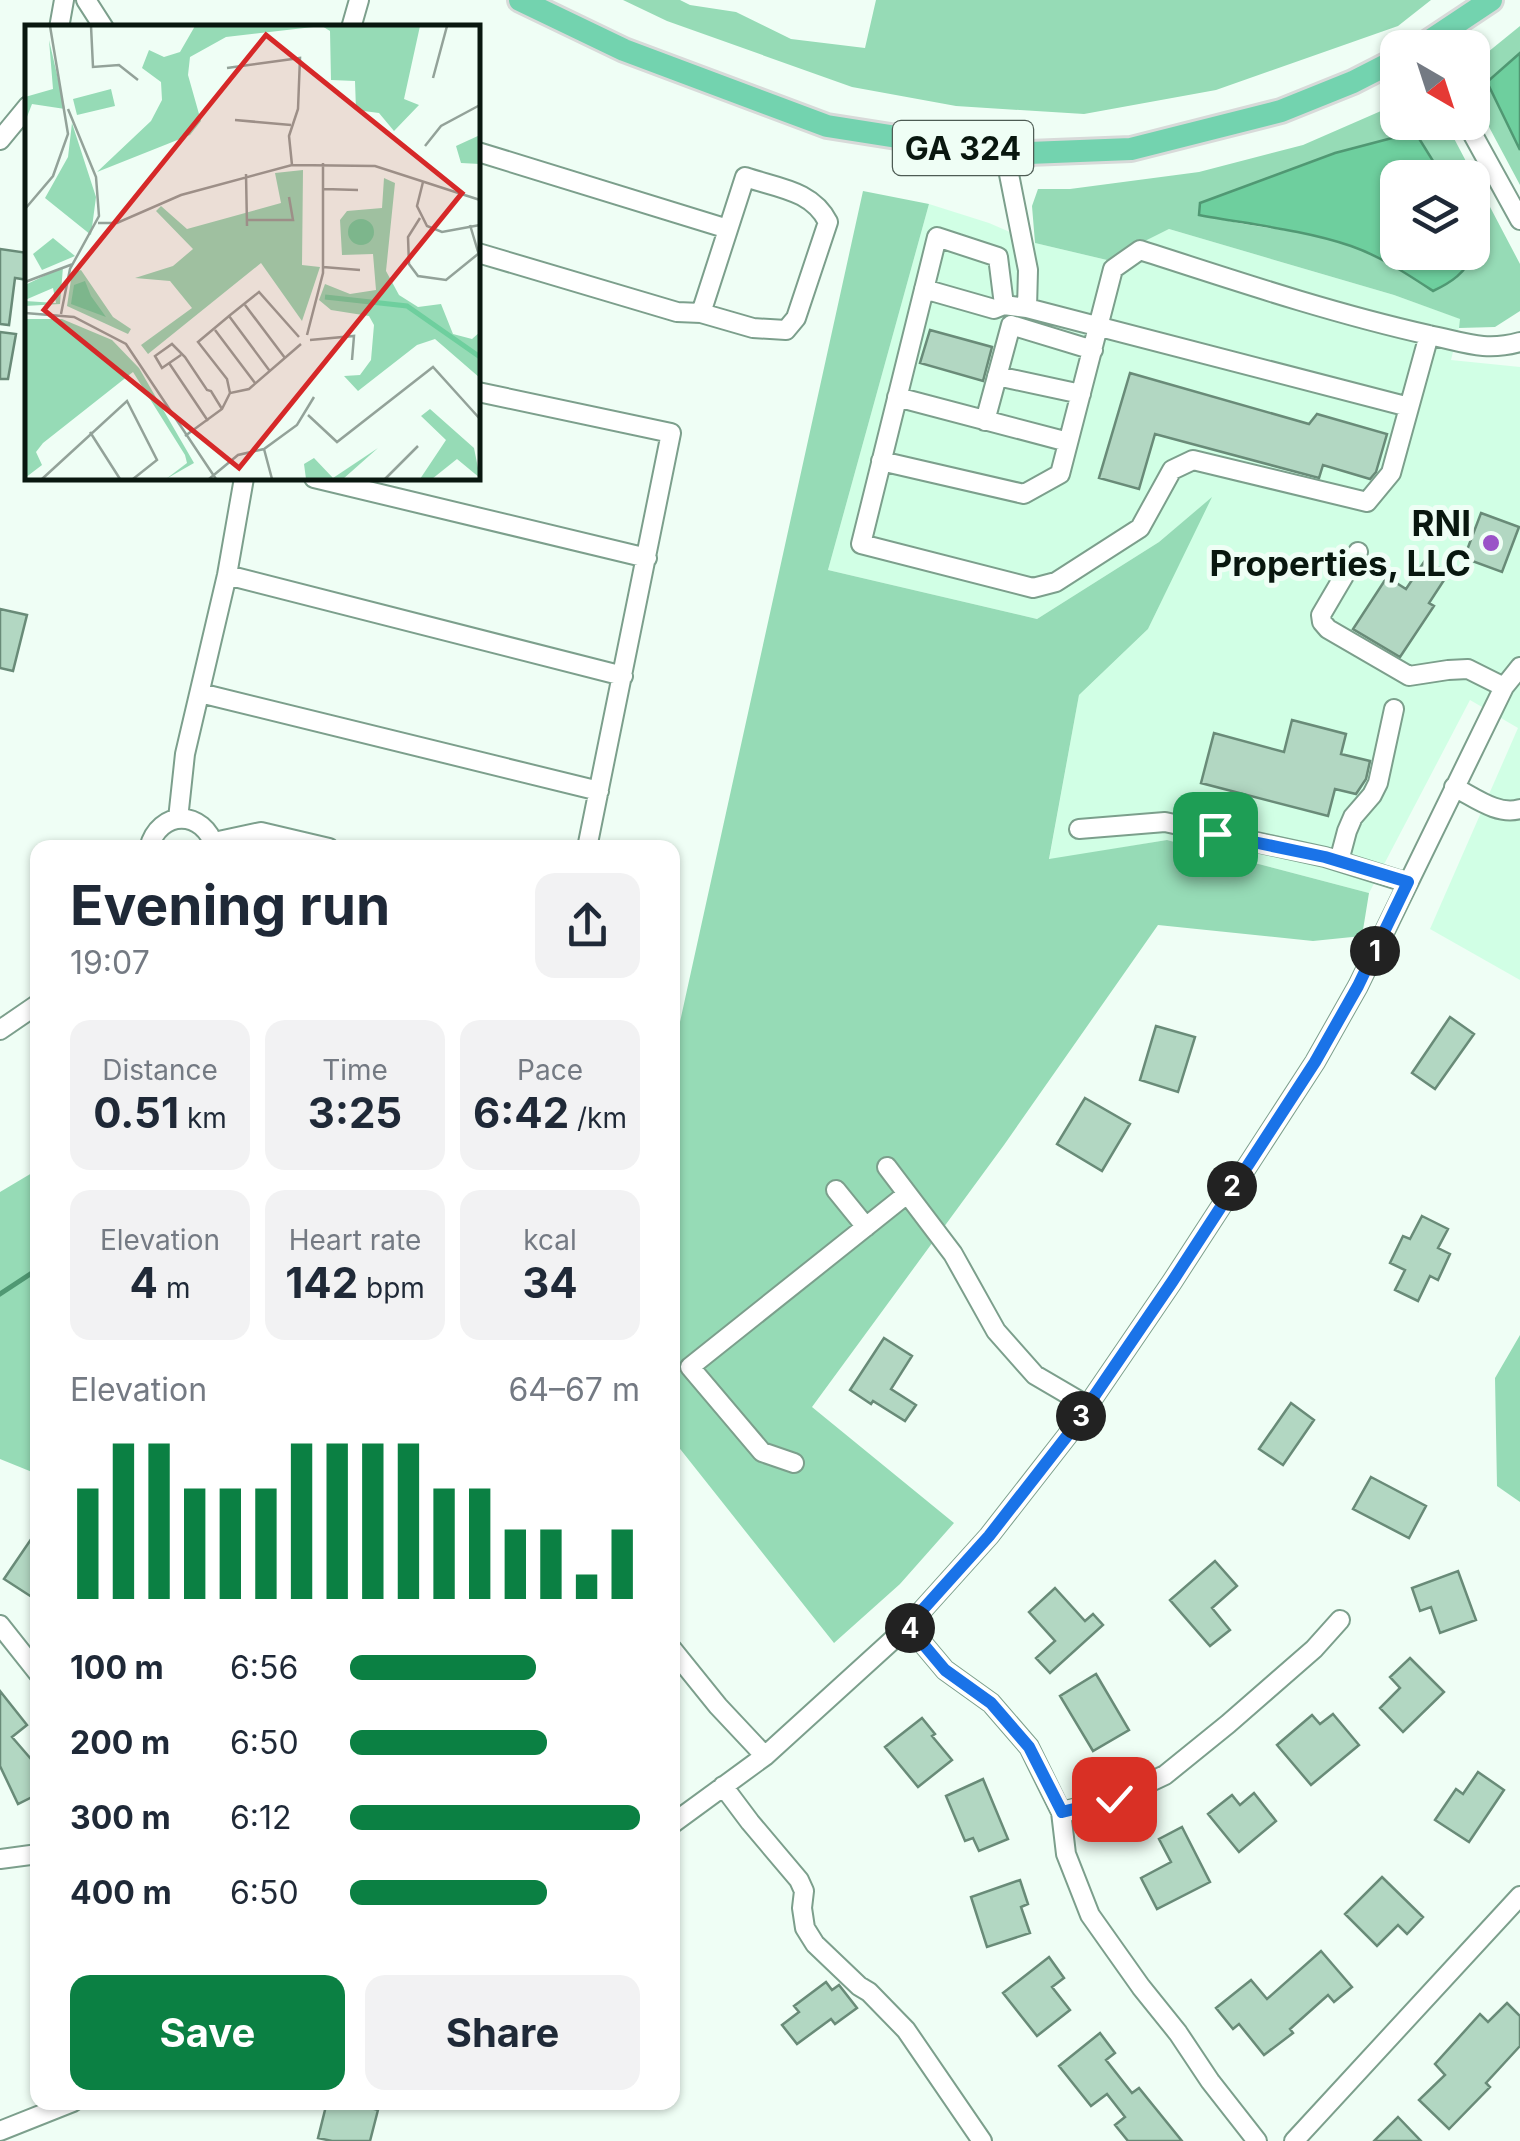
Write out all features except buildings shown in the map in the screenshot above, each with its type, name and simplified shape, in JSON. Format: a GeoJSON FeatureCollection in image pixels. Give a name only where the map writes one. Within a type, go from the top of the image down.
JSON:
{"type":"FeatureCollection","features":[{"type":"Feature","properties":{"kind":"main road","name":"GA 324"},"geometry":{"type":"LineString","coordinates":[[520,0],[624,50],[827,126],[1005,154],[1131,149],[1281,111],[1380,68]]}},
{"type":"Feature","properties":{"kind":"main road"},"geometry":{"type":"LineString","coordinates":[[1446,30],[1491,0]]}},
{"type":"Feature","properties":{"kind":"street"},"geometry":{"type":"LineString","coordinates":[[59,25],[64,0]]}},
{"type":"Feature","properties":{"kind":"street"},"geometry":{"type":"LineString","coordinates":[[86,0],[102,25]]}},
{"type":"Feature","properties":{"kind":"street"},"geometry":{"type":"LineString","coordinates":[[352,25],[359,0]]}},
{"type":"Feature","properties":{"kind":"street"},"geometry":{"type":"LineString","coordinates":[[0,140],[25,110]]}},
{"type":"Feature","properties":{"kind":"street"},"geometry":{"type":"LineString","coordinates":[[1476,140],[1520,220]]}},
{"type":"Feature","properties":{"kind":"street"},"geometry":{"type":"LineString","coordinates":[[480,153],[728,229]]}},
{"type":"Feature","properties":{"kind":"street"},"geometry":{"type":"LineString","coordinates":[[985,420],[1028,270],[1005,154]]}},
{"type":"Feature","properties":{"kind":"street"},"geometry":{"type":"LineString","coordinates":[[480,255],[677,312],[701,313],[753,328],[786,330],[796,318],[828,222],[821,208],[809,198],[744,178],[701,313]]}},
{"type":"Feature","properties":{"kind":"street"},"geometry":{"type":"LineString","coordinates":[[1016,306],[998,257],[937,237],[860,544],[1034,588],[1056,582],[1140,528],[1172,470],[1194,460],[1367,502],[1390,473],[1429,334]]}},
{"type":"Feature","properties":{"kind":"street"},"geometry":{"type":"LineString","coordinates":[[881,461],[1024,494],[1060,474],[1113,269],[1140,250],[1382,325],[1483,348],[1520,342]]}},
{"type":"Feature","properties":{"kind":"street"},"geometry":{"type":"LineString","coordinates":[[924,289],[994,309],[1016,306],[1409,407]]}},
{"type":"Feature","properties":{"kind":"street"},"geometry":{"type":"LineString","coordinates":[[1010,326],[1092,350]]}},
{"type":"Feature","properties":{"kind":"street"},"geometry":{"type":"LineString","coordinates":[[997,376],[1080,394]]}},
{"type":"Feature","properties":{"kind":"street"},"geometry":{"type":"LineString","coordinates":[[480,392],[671,433],[589,840]]}},
{"type":"Feature","properties":{"kind":"street"},"geometry":{"type":"LineString","coordinates":[[897,398],[1068,442]]}},
{"type":"Feature","properties":{"kind":"street"},"geometry":{"type":"LineString","coordinates":[[178,819],[186,754],[227,575],[244,480]]}},
{"type":"Feature","properties":{"kind":"street"},"geometry":{"type":"LineString","coordinates":[[322,480],[647,558]]}},
{"type":"Feature","properties":{"kind":"street"},"geometry":{"type":"LineString","coordinates":[[1358,552],[1322,615],[1328,629],[1409,676],[1468,670],[1504,688]]}},
{"type":"Feature","properties":{"kind":"street"},"geometry":{"type":"LineString","coordinates":[[227,575],[623,676]]}},
{"type":"Feature","properties":{"kind":"street"},"geometry":{"type":"LineString","coordinates":[[680,1818],[765,1756],[908,1626],[989,1536],[1088,1406],[1315,1062],[1358,986],[1504,688],[1520,666]]}},
{"type":"Feature","properties":{"kind":"street"},"geometry":{"type":"LineString","coordinates":[[200,692],[599,791]]}},
{"type":"Feature","properties":{"kind":"street"},"geometry":{"type":"LineString","coordinates":[[1340,861],[1353,817],[1378,783],[1394,709]]}},
{"type":"Feature","properties":{"kind":"street"},"geometry":{"type":"LineString","coordinates":[[1454,786],[1494,808],[1514,812],[1520,809]]}},
{"type":"Feature","properties":{"kind":"street"},"geometry":{"type":"LineString","coordinates":[[151,840],[162,824],[178,819],[205,827],[212,840]]}},
{"type":"Feature","properties":{"kind":"street"},"geometry":{"type":"LineString","coordinates":[[1079,830],[1166,822],[1340,861],[1408,882]]}},
{"type":"Feature","properties":{"kind":"street"},"geometry":{"type":"LineString","coordinates":[[233,840],[262,832],[296,840]]}},
{"type":"Feature","properties":{"kind":"street"},"geometry":{"type":"LineString","coordinates":[[0,1030],[30,1009]]}},
{"type":"Feature","properties":{"kind":"street"},"geometry":{"type":"LineString","coordinates":[[887,1168],[953,1254],[996,1331],[1034,1374],[1088,1406]]}},
{"type":"Feature","properties":{"kind":"street"},"geometry":{"type":"LineString","coordinates":[[836,1190],[866,1227]]}},
{"type":"Feature","properties":{"kind":"street"},"geometry":{"type":"LineString","coordinates":[[794,1463],[762,1452],[690,1367],[908,1194]]}},
{"type":"Feature","properties":{"kind":"street"},"geometry":{"type":"LineString","coordinates":[[1062,1812],[1114,1799],[1164,1775],[1257,1699],[1340,1620]]}},
{"type":"Feature","properties":{"kind":"street"},"geometry":{"type":"LineString","coordinates":[[0,1625],[30,1662]]}},
{"type":"Feature","properties":{"kind":"street"},"geometry":{"type":"LineString","coordinates":[[908,1626],[945,1670],[991,1703],[1029,1747],[1062,1812],[1066,1854],[1090,1915],[1256,2141]]}},
{"type":"Feature","properties":{"kind":"street"},"geometry":{"type":"LineString","coordinates":[[680,1659],[765,1756]]}},
{"type":"Feature","properties":{"kind":"street"},"geometry":{"type":"LineString","coordinates":[[724,1786],[798,1880],[804,1892],[805,1928],[815,1944],[906,2030],[982,2141]]}},
{"type":"Feature","properties":{"kind":"street"},"geometry":{"type":"LineString","coordinates":[[0,1859],[30,1855]]}},
{"type":"Feature","properties":{"kind":"street"},"geometry":{"type":"LineString","coordinates":[[1294,2141],[1520,1896]]}},
{"type":"Feature","properties":{"kind":"street"},"geometry":{"type":"LineString","coordinates":[[0,2130],[52,2110]]}},
{"type":"Feature","properties":{"kind":"shaded area"},"geometry":{"type":"Polygon","coordinates":[[[623,0],[680,0],[736,12],[791,39],[865,48],[876,0],[1431,0],[1398,26],[1216,90],[1084,114],[956,106],[852,87],[667,21],[623,0]]]}},
{"type":"Feature","properties":{"kind":"shaded area"},"geometry":{"type":"Polygon","coordinates":[[[1520,26],[1520,53],[1490,79],[1490,50],[1520,26]]]}},
{"type":"Feature","properties":{"kind":"shaded area"},"geometry":{"type":"Polygon","coordinates":[[[1520,53],[1520,150],[1490,88],[1490,79],[1520,53]]]}},
{"type":"Feature","properties":{"kind":"shaded area"},"geometry":{"type":"Polygon","coordinates":[[[1490,88],[1520,150],[1520,185],[1490,129],[1490,88]]]}},
{"type":"Feature","properties":{"kind":"shaded area"},"geometry":{"type":"Polygon","coordinates":[[[1380,111],[1380,140],[1390,140],[1200,203],[1199,214],[1351,246],[1380,259],[1380,270],[1399,270],[1433,291],[1459,270],[1490,270],[1490,207],[1520,264],[1520,311],[1495,327],[1459,328],[1460,319],[1394,295],[1169,229],[1107,260],[1035,243],[1032,206],[1038,189],[1070,189],[1199,172],[1303,145],[1380,111]]]}},
{"type":"Feature","properties":{"kind":"shaded area"},"geometry":{"type":"Polygon","coordinates":[[[1385,140],[1420,140],[1432,160],[1380,160],[1380,259],[1333,240],[1199,215],[1200,203],[1335,153],[1385,140]]]}},
{"type":"Feature","properties":{"kind":"shaded area"},"geometry":{"type":"Polygon","coordinates":[[[1419,140],[1455,140],[1465,160],[1432,160],[1419,140]]]}},
{"type":"Feature","properties":{"kind":"shaded area"},"geometry":{"type":"Polygon","coordinates":[[[863,191],[929,204],[828,570],[1037,619],[1159,542],[1212,497],[1148,629],[1079,695],[1049,859],[1167,840],[1369,893],[1362,936],[1313,941],[1158,925],[1004,1145],[812,1407],[954,1523],[900,1584],[834,1643],[680,1449],[680,1022],[863,191]]]}},
{"type":"Feature","properties":{"kind":"shaded area"},"geometry":{"type":"Polygon","coordinates":[[[929,204],[1035,243],[1107,260],[1169,229],[1394,295],[1461,319],[1451,360],[1520,367],[1520,980],[1430,929],[1518,728],[1470,700],[1369,893],[1167,840],[1049,860],[1079,695],[1148,629],[1210,499],[1159,542],[1037,619],[828,570],[929,204]]]}},
{"type":"Feature","properties":{"kind":"shaded area"},"geometry":{"type":"Polygon","coordinates":[[[1399,270],[1463,270],[1433,291],[1399,270]]]}},
{"type":"Feature","properties":{"kind":"shaded area"},"geometry":{"type":"Polygon","coordinates":[[[30,1174],[30,1471],[0,1459],[0,1192],[30,1174]]]}},
{"type":"Feature","properties":{"kind":"shaded area"},"geometry":{"type":"Polygon","coordinates":[[[1520,1335],[1520,1502],[1497,1486],[1495,1378],[1520,1335]]]}},
{"type":"Feature","properties":{"kind":"waterway"},"geometry":{"type":"LineString","coordinates":[[0,1294],[30,1274]]}},
{"type":"Feature","properties":{"kind":"place","name":"RNI Properties, LLC"},"geometry":{"type":"Point","coordinates":[1491,543]}},
{"type":"Feature","properties":{"kind":"route"},"geometry":{"type":"LineString","coordinates":[[1114,1799],[1062,1812],[1029,1747],[991,1703],[945,1670],[908,1626],[989,1536],[1067,1436],[1172,1282],[1315,1062],[1358,986],[1408,882],[1325,857],[1215,834]]}}]}
